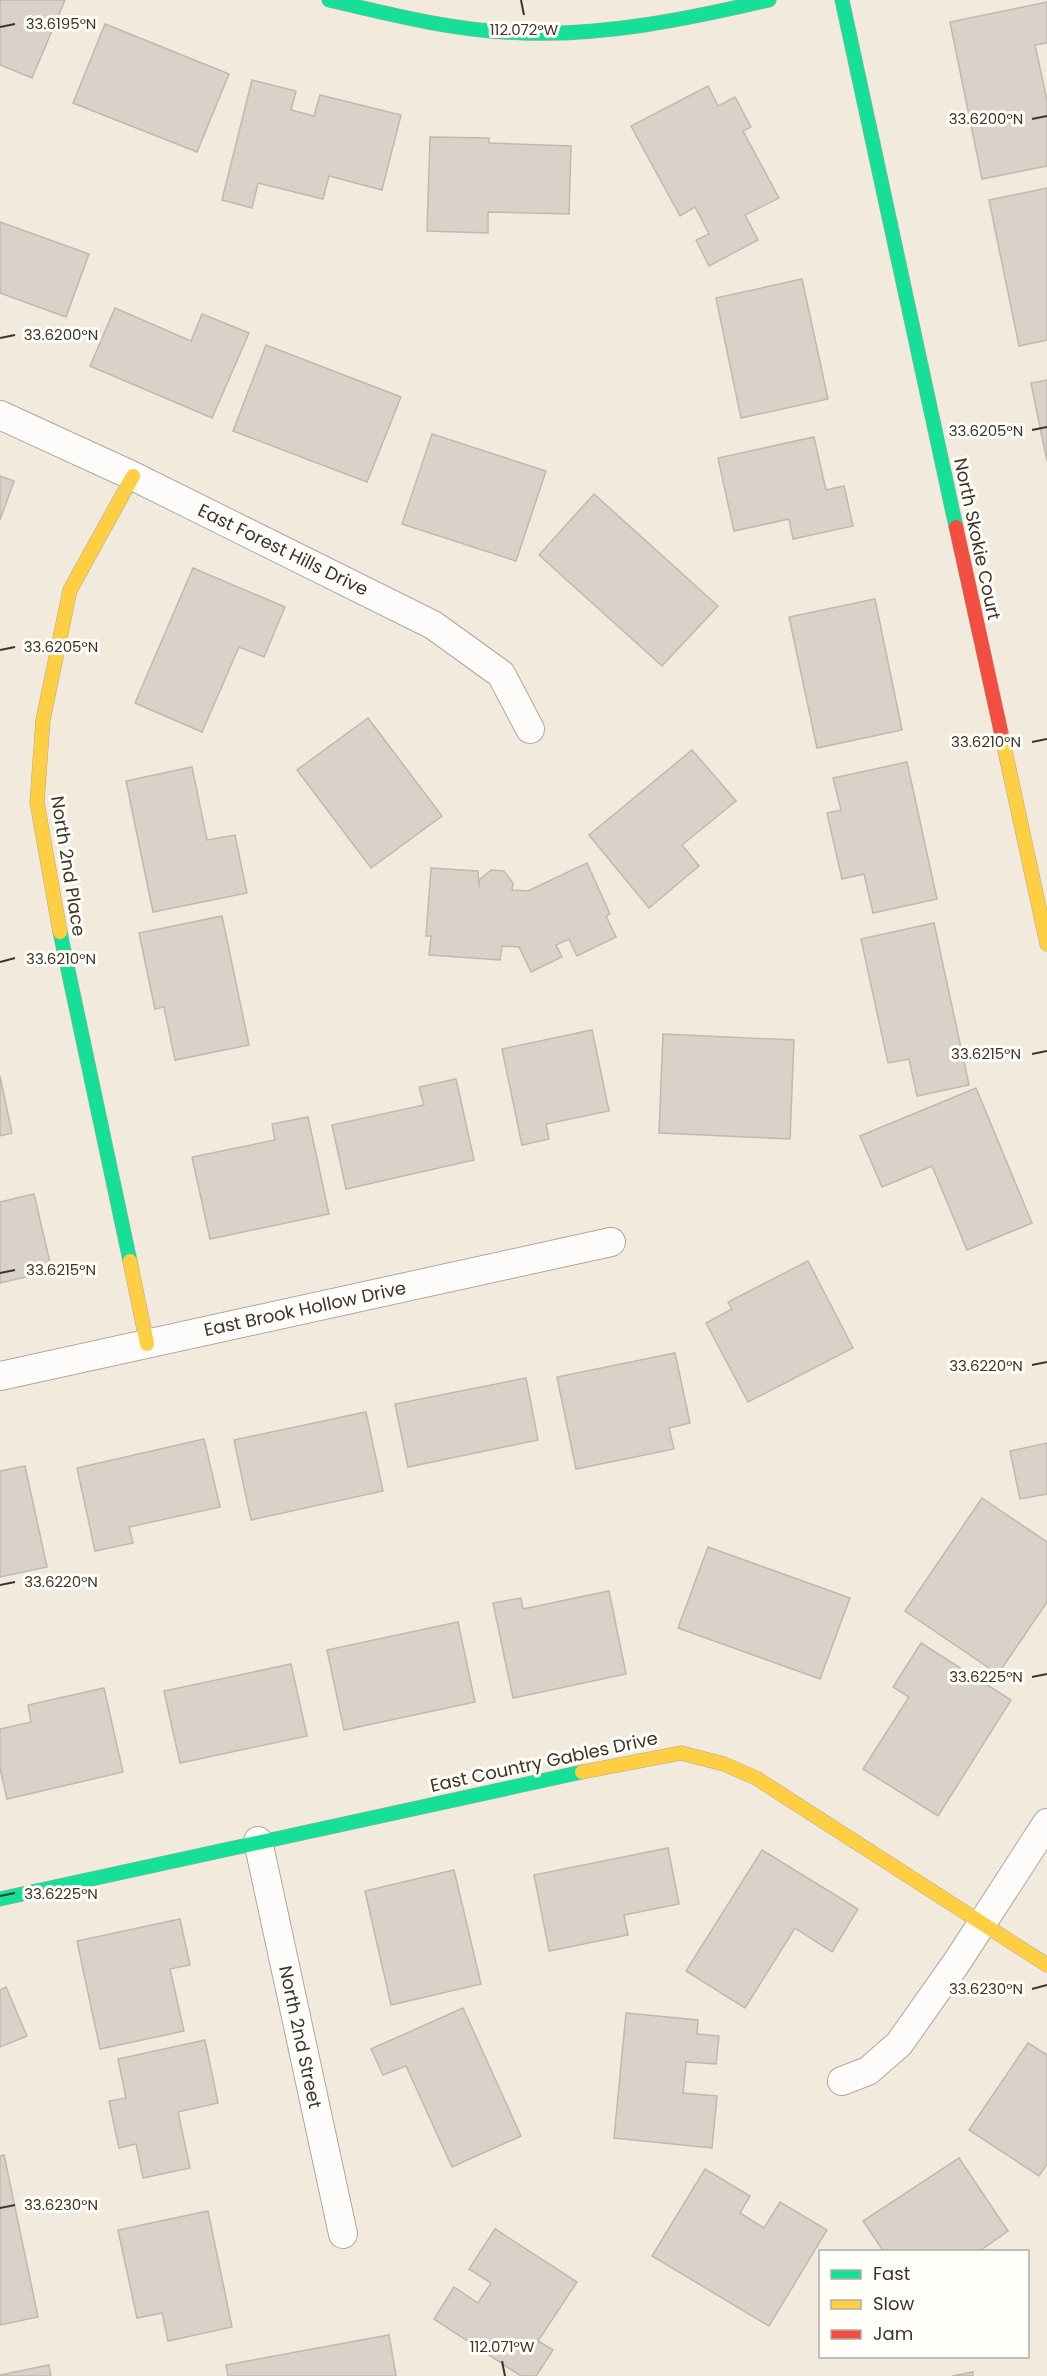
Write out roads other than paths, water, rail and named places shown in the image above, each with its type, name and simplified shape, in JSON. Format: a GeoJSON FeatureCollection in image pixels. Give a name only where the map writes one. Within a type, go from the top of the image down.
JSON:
{"type":"FeatureCollection","features":[{"type":"Feature","properties":{"kind":"street"},"geometry":{"type":"LineString","coordinates":[[329,0],[414,21],[521,33],[603,31],[705,15],[769,0]]}},
{"type":"Feature","properties":{"kind":"street","name":"North Skokie Court"},"geometry":{"type":"LineString","coordinates":[[842,0],[1047,945]]}},
{"type":"Feature","properties":{"kind":"street","name":"East Forest Hills Drive"},"geometry":{"type":"LineString","coordinates":[[0,415],[133,476],[433,625],[501,674],[530,729]]}},
{"type":"Feature","properties":{"kind":"street","name":"North 2nd Place"},"geometry":{"type":"LineString","coordinates":[[133,476],[70,590],[43,720],[37,802],[57,918],[147,1344]]}},
{"type":"Feature","properties":{"kind":"street","name":"East Brook Hollow Drive"},"geometry":{"type":"LineString","coordinates":[[0,1376],[611,1242]]}},
{"type":"Feature","properties":{"kind":"street","name":"East Country Gables Drive"},"geometry":{"type":"LineString","coordinates":[[0,1899],[258,1841],[633,1761],[681,1753],[724,1764],[756,1778],[1047,1965]]}},
{"type":"Feature","properties":{"kind":"street"},"geometry":{"type":"LineString","coordinates":[[842,2081],[868,2071],[899,2044],[1047,1823]]}},
{"type":"Feature","properties":{"kind":"street","name":"North 2nd Street"},"geometry":{"type":"LineString","coordinates":[[258,1841],[343,2234]]}}]}
